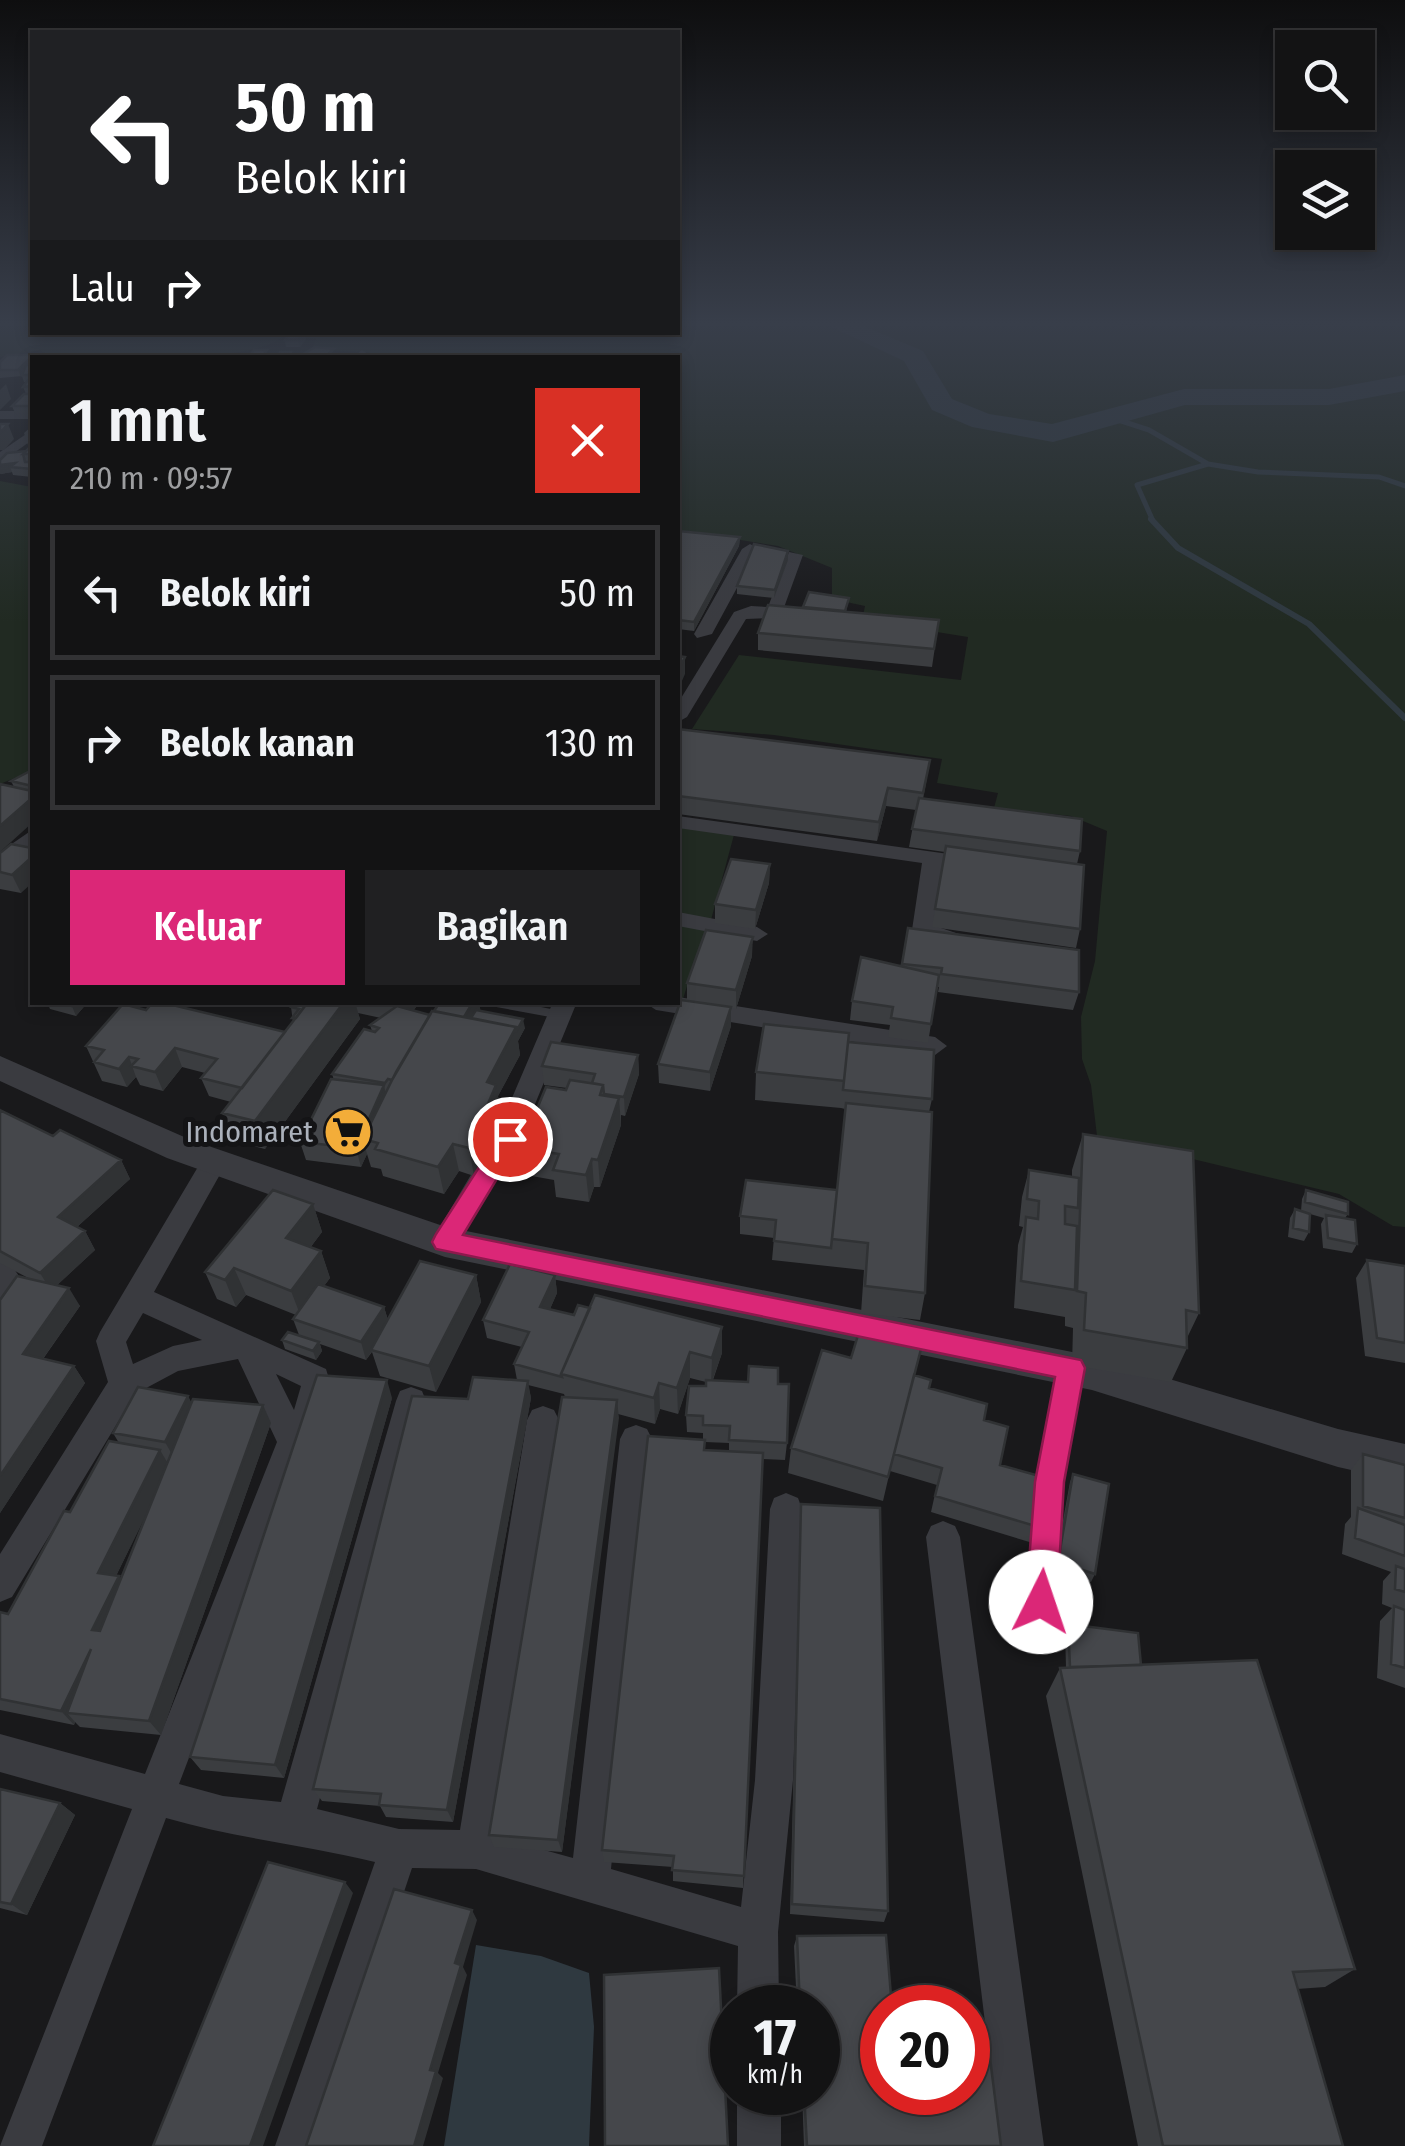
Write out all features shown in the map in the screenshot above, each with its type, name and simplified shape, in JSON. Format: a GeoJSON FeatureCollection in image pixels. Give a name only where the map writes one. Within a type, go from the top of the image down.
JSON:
{"type":"FeatureCollection","features":[{"type":"Feature","properties":{"kind":"street"},"geometry":{"type":"LineString","coordinates":[[5,456],[30,436]]}},
{"type":"Feature","properties":{"kind":"street"},"geometry":{"type":"LineString","coordinates":[[5,456],[30,454]]}},
{"type":"Feature","properties":{"kind":"street"},"geometry":{"type":"LineString","coordinates":[[702,634],[750,549]]}},
{"type":"Feature","properties":{"kind":"street"},"geometry":{"type":"LineString","coordinates":[[680,712],[745,612],[782,614],[795,554]]}},
{"type":"Feature","properties":{"kind":"street"},"geometry":{"type":"LineString","coordinates":[[680,631],[726,637]]}},
{"type":"Feature","properties":{"kind":"street"},"geometry":{"type":"LineString","coordinates":[[680,822],[990,866]]}},
{"type":"Feature","properties":{"kind":"street"},"geometry":{"type":"LineString","coordinates":[[0,863],[30,838]]}},
{"type":"Feature","properties":{"kind":"street"},"geometry":{"type":"LineString","coordinates":[[933,858],[923,930],[928,935],[986,946]]}},
{"type":"Feature","properties":{"kind":"street"},"geometry":{"type":"LineString","coordinates":[[680,918],[757,934]]}},
{"type":"Feature","properties":{"kind":"street"},"geometry":{"type":"LineString","coordinates":[[675,1005],[935,1046]]}},
{"type":"Feature","properties":{"kind":"street"},"geometry":{"type":"LineString","coordinates":[[445,1242],[510,1139],[541,1074],[563,1009]]}},
{"type":"Feature","properties":{"kind":"street"},"geometry":{"type":"LineString","coordinates":[[0,1068],[214,1162],[445,1242],[1071,1368],[1405,1463]]}},
{"type":"Feature","properties":{"kind":"street"},"geometry":{"type":"LineString","coordinates":[[124,1384],[111,1341],[214,1162]]}},
{"type":"Feature","properties":{"kind":"street"},"geometry":{"type":"LineString","coordinates":[[0,1270],[9,1282],[0,1310]]}},
{"type":"Feature","properties":{"kind":"street"},"geometry":{"type":"LineString","coordinates":[[20,2146],[293,1442],[318,1392],[314,1378],[135,1296]]}},
{"type":"Feature","properties":{"kind":"street"},"geometry":{"type":"LineString","coordinates":[[0,1585],[124,1384],[174,1359],[246,1344]]}},
{"type":"Feature","properties":{"kind":"street"},"geometry":{"type":"LineString","coordinates":[[246,1344],[293,1442]]}},
{"type":"Feature","properties":{"kind":"street"},"geometry":{"type":"LineString","coordinates":[[294,1823],[412,1401]]}},
{"type":"Feature","properties":{"kind":"street"},"geometry":{"type":"LineString","coordinates":[[476,1850],[543,1420]]}},
{"type":"Feature","properties":{"kind":"street"},"geometry":{"type":"LineString","coordinates":[[590,1882],[636,1439]]}},
{"type":"Feature","properties":{"kind":"street"},"geometry":{"type":"LineString","coordinates":[[758,1985],[758,1932],[774,1780],[786,1509]]}},
{"type":"Feature","properties":{"kind":"street"},"geometry":{"type":"LineString","coordinates":[[943,1537],[1022,2146]]}},
{"type":"Feature","properties":{"kind":"street"},"geometry":{"type":"LineString","coordinates":[[0,1752],[223,1816],[294,1823],[399,1848],[476,1850],[758,1932]]}},
{"type":"Feature","properties":{"kind":"street"},"geometry":{"type":"LineString","coordinates":[[298,2146],[399,1848]]}},
{"type":"Feature","properties":{"kind":"street"},"geometry":{"type":"LineString","coordinates":[[758,2115],[759,2146]]}},
{"type":"Feature","properties":{"kind":"lane"},"geometry":{"type":"LineString","coordinates":[[522,1005],[563,1009]]}},
{"type":"Feature","properties":{"kind":"lane"},"geometry":{"type":"LineString","coordinates":[[1041,1602],[1049,1482],[1071,1368]]}},
{"type":"Feature","properties":{"kind":"shaded area"},"geometry":{"type":"Polygon","coordinates":[[[680,422],[1405,422],[1405,1227],[1393,1226],[1339,1194],[1097,1136],[1091,1085],[1082,1059],[1081,1017],[1095,961],[1107,831],[1071,816],[994,808],[998,793],[937,783],[942,759],[774,735],[692,729],[739,655],[961,680],[968,637],[862,620],[865,606],[832,599],[832,568],[778,546],[680,530],[680,422]]]}},
{"type":"Feature","properties":{"kind":"shaded area"},"geometry":{"type":"Polygon","coordinates":[[[0,481],[30,487],[30,772],[0,784],[0,481]]]}},
{"type":"Feature","properties":{"kind":"shaded area"},"geometry":{"type":"Polygon","coordinates":[[[680,825],[735,831],[711,920],[680,916],[680,825]]]}},
{"type":"Feature","properties":{"kind":"shaded area"},"geometry":{"type":"Polygon","coordinates":[[[680,922],[706,927],[680,1004],[680,922]]]}},
{"type":"Feature","properties":{"kind":"shaded area"},"geometry":{"type":"Polygon","coordinates":[[[476,1945],[541,1956],[589,1973],[594,2027],[589,2146],[444,2146],[476,1945]]]}},
{"type":"Feature","properties":{"kind":"building"},"geometry":{"type":"Polygon","coordinates":[[[26,451],[23,454],[30,469],[10,467],[15,463],[0,465],[7,453],[26,451]]]}},
{"type":"Feature","properties":{"kind":"building"},"geometry":{"type":"Polygon","coordinates":[[[680,531],[740,537],[694,622],[680,620],[680,531]]]}},
{"type":"Feature","properties":{"kind":"building"},"geometry":{"type":"Polygon","coordinates":[[[754,544],[788,551],[775,590],[737,586],[754,544]]]}},
{"type":"Feature","properties":{"kind":"building"},"geometry":{"type":"Polygon","coordinates":[[[809,592],[849,598],[845,611],[803,607],[809,592]]]}},
{"type":"Feature","properties":{"kind":"building"},"geometry":{"type":"Polygon","coordinates":[[[768,605],[939,620],[934,649],[758,633],[768,605]]]}},
{"type":"Feature","properties":{"kind":"building"},"geometry":{"type":"Polygon","coordinates":[[[680,729],[930,760],[923,793],[888,788],[879,822],[680,796],[680,729]]]}},
{"type":"Feature","properties":{"kind":"building"},"geometry":{"type":"Polygon","coordinates":[[[30,771],[30,786],[11,781],[30,771]]]}},
{"type":"Feature","properties":{"kind":"building"},"geometry":{"type":"Polygon","coordinates":[[[0,784],[30,791],[30,800],[0,826],[0,784]]]}},
{"type":"Feature","properties":{"kind":"building"},"geometry":{"type":"Polygon","coordinates":[[[919,798],[1082,819],[1080,851],[912,829],[919,798]]]}},
{"type":"Feature","properties":{"kind":"building"},"geometry":{"type":"Polygon","coordinates":[[[11,844],[30,848],[30,859],[12,875],[0,872],[0,853],[11,844]]]}},
{"type":"Feature","properties":{"kind":"building"},"geometry":{"type":"Polygon","coordinates":[[[946,846],[1084,865],[1080,929],[935,909],[946,846]]]}},
{"type":"Feature","properties":{"kind":"building"},"geometry":{"type":"Polygon","coordinates":[[[731,859],[770,864],[756,910],[715,904],[731,859]]]}},
{"type":"Feature","properties":{"kind":"building"},"geometry":{"type":"Polygon","coordinates":[[[908,928],[1079,950],[1079,992],[941,974],[942,968],[902,964],[908,928]]]}},
{"type":"Feature","properties":{"kind":"building"},"geometry":{"type":"Polygon","coordinates":[[[706,930],[753,937],[736,990],[687,983],[706,930]]]}},
{"type":"Feature","properties":{"kind":"building"},"geometry":{"type":"Polygon","coordinates":[[[861,957],[939,975],[931,1024],[891,1018],[893,1007],[852,1001],[861,957]]]}},
{"type":"Feature","properties":{"kind":"building"},"geometry":{"type":"Polygon","coordinates":[[[680,1003],[731,1007],[710,1072],[658,1064],[680,1003]]]}},
{"type":"Feature","properties":{"kind":"building"},"geometry":{"type":"Polygon","coordinates":[[[122,1005],[146,1010],[150,1005],[172,1005],[285,1032],[242,1088],[201,1078],[217,1059],[175,1048],[155,1072],[131,1066],[138,1059],[129,1057],[119,1069],[94,1062],[104,1050],[86,1046],[122,1005]]]}},
{"type":"Feature","properties":{"kind":"building"},"geometry":{"type":"Polygon","coordinates":[[[306,1005],[296,1018],[292,1018],[299,1009],[291,1007],[306,1005]]]}},
{"type":"Feature","properties":{"kind":"building"},"geometry":{"type":"Polygon","coordinates":[[[306,1005],[342,1005],[255,1121],[222,1113],[306,1005]]]}},
{"type":"Feature","properties":{"kind":"building"},"geometry":{"type":"Polygon","coordinates":[[[438,1005],[471,1005],[464,1017],[434,1011],[438,1005]]]}},
{"type":"Feature","properties":{"kind":"building"},"geometry":{"type":"Polygon","coordinates":[[[397,1006],[430,1015],[392,1080],[385,1083],[332,1074],[364,1029],[375,1032],[379,1028],[370,1025],[397,1006]]]}},
{"type":"Feature","properties":{"kind":"building"},"geometry":{"type":"Polygon","coordinates":[[[476,1010],[523,1019],[516,1032],[516,1027],[471,1018],[476,1010]]]}},
{"type":"Feature","properties":{"kind":"building"},"geometry":{"type":"Polygon","coordinates":[[[432,1011],[516,1027],[487,1082],[496,1085],[469,1148],[453,1144],[438,1167],[375,1149],[378,1143],[363,1139],[432,1011]]]}},
{"type":"Feature","properties":{"kind":"building"},"geometry":{"type":"Polygon","coordinates":[[[764,1024],[849,1033],[844,1081],[756,1072],[764,1024]]]}},
{"type":"Feature","properties":{"kind":"building"},"geometry":{"type":"Polygon","coordinates":[[[551,1042],[638,1055],[624,1097],[604,1094],[603,1085],[592,1083],[595,1074],[542,1066],[551,1042]]]}},
{"type":"Feature","properties":{"kind":"building"},"geometry":{"type":"Polygon","coordinates":[[[848,1042],[934,1050],[932,1099],[843,1090],[848,1042]]]}},
{"type":"Feature","properties":{"kind":"building"},"geometry":{"type":"Polygon","coordinates":[[[331,1079],[384,1085],[356,1148],[300,1142],[331,1079]]]}},
{"type":"Feature","properties":{"kind":"building"},"geometry":{"type":"Polygon","coordinates":[[[570,1080],[603,1085],[600,1095],[619,1098],[598,1160],[592,1159],[586,1175],[553,1170],[559,1154],[521,1148],[546,1087],[566,1090],[570,1080]]]}},
{"type":"Feature","properties":{"kind":"building"},"geometry":{"type":"Polygon","coordinates":[[[846,1103],[932,1112],[925,1293],[865,1286],[868,1243],[832,1239],[846,1103]]]}},
{"type":"Feature","properties":{"kind":"building"},"geometry":{"type":"Polygon","coordinates":[[[0,1110],[53,1136],[60,1130],[121,1160],[58,1217],[85,1231],[40,1273],[0,1251],[0,1110]]]}},
{"type":"Feature","properties":{"kind":"building"},"geometry":{"type":"Polygon","coordinates":[[[1083,1134],[1193,1151],[1199,1313],[1186,1310],[1187,1348],[1084,1330],[1086,1293],[1077,1291],[1083,1134]]]}},
{"type":"Feature","properties":{"kind":"building"},"geometry":{"type":"Polygon","coordinates":[[[1029,1170],[1079,1178],[1078,1208],[1065,1206],[1065,1224],[1077,1226],[1075,1290],[1021,1281],[1026,1217],[1038,1219],[1039,1201],[1027,1199],[1029,1170]]]}},
{"type":"Feature","properties":{"kind":"building"},"geometry":{"type":"Polygon","coordinates":[[[746,1180],[837,1190],[831,1248],[774,1241],[776,1220],[740,1216],[746,1180]]]}},
{"type":"Feature","properties":{"kind":"building"},"geometry":{"type":"Polygon","coordinates":[[[273,1190],[313,1204],[286,1238],[321,1251],[291,1291],[234,1268],[225,1280],[205,1272],[273,1190]]]}},
{"type":"Feature","properties":{"kind":"building"},"geometry":{"type":"Polygon","coordinates":[[[1306,1190],[1348,1202],[1348,1214],[1305,1202],[1306,1190]]]}},
{"type":"Feature","properties":{"kind":"building"},"geometry":{"type":"Polygon","coordinates":[[[1295,1209],[1310,1214],[1309,1232],[1293,1228],[1295,1209]]]}},
{"type":"Feature","properties":{"kind":"building"},"geometry":{"type":"Polygon","coordinates":[[[1326,1215],[1355,1220],[1357,1244],[1328,1238],[1326,1215]]]}},
{"type":"Feature","properties":{"kind":"building"},"geometry":{"type":"Polygon","coordinates":[[[1367,1260],[1405,1266],[1405,1343],[1377,1338],[1367,1260]]]}},
{"type":"Feature","properties":{"kind":"building"},"geometry":{"type":"Polygon","coordinates":[[[420,1261],[476,1275],[429,1366],[371,1350],[420,1261]]]}},
{"type":"Feature","properties":{"kind":"building"},"geometry":{"type":"Polygon","coordinates":[[[510,1264],[555,1275],[540,1307],[574,1315],[578,1305],[590,1308],[562,1377],[514,1364],[529,1332],[483,1320],[510,1264]]]}},
{"type":"Feature","properties":{"kind":"building"},"geometry":{"type":"Polygon","coordinates":[[[17,1276],[69,1288],[23,1354],[74,1366],[0,1476],[0,1300],[17,1276]]]}},
{"type":"Feature","properties":{"kind":"building"},"geometry":{"type":"Polygon","coordinates":[[[318,1284],[384,1307],[361,1342],[293,1319],[318,1284]]]}},
{"type":"Feature","properties":{"kind":"building"},"geometry":{"type":"Polygon","coordinates":[[[595,1295],[722,1327],[712,1358],[690,1352],[677,1388],[659,1383],[654,1398],[561,1374],[595,1295]]]}},
{"type":"Feature","properties":{"kind":"building"},"geometry":{"type":"Polygon","coordinates":[[[288,1332],[319,1342],[313,1351],[282,1340],[288,1332]]]}},
{"type":"Feature","properties":{"kind":"building"},"geometry":{"type":"Polygon","coordinates":[[[859,1332],[921,1349],[888,1477],[791,1448],[822,1350],[851,1358],[859,1332]]]}},
{"type":"Feature","properties":{"kind":"building"},"geometry":{"type":"Polygon","coordinates":[[[749,1366],[778,1368],[778,1384],[789,1384],[787,1443],[729,1440],[730,1426],[703,1425],[703,1416],[686,1415],[689,1386],[706,1386],[706,1380],[748,1382],[749,1366]]]}},
{"type":"Feature","properties":{"kind":"building"},"geometry":{"type":"Polygon","coordinates":[[[317,1375],[387,1380],[275,1765],[190,1757],[317,1375]]]}},
{"type":"Feature","properties":{"kind":"building"},"geometry":{"type":"Polygon","coordinates":[[[914,1375],[931,1380],[929,1388],[987,1404],[984,1420],[1008,1427],[1000,1465],[1050,1479],[1042,1528],[935,1496],[942,1468],[894,1454],[914,1375]]]}},
{"type":"Feature","properties":{"kind":"building"},"geometry":{"type":"Polygon","coordinates":[[[473,1377],[528,1381],[447,1810],[379,1805],[381,1794],[313,1789],[412,1396],[468,1399],[473,1377]]]}},
{"type":"Feature","properties":{"kind":"building"},"geometry":{"type":"Polygon","coordinates":[[[138,1387],[188,1396],[165,1442],[113,1433],[138,1387]]]}},
{"type":"Feature","properties":{"kind":"building"},"geometry":{"type":"Polygon","coordinates":[[[562,1397],[617,1400],[558,1840],[489,1835],[562,1397]]]}},
{"type":"Feature","properties":{"kind":"building"},"geometry":{"type":"Polygon","coordinates":[[[193,1399],[263,1405],[149,1721],[67,1713],[91,1649],[61,1711],[0,1699],[0,1612],[8,1614],[64,1511],[70,1512],[109,1441],[160,1450],[98,1573],[119,1576],[92,1630],[100,1631],[193,1399]]]}},
{"type":"Feature","properties":{"kind":"building"},"geometry":{"type":"Polygon","coordinates":[[[648,1436],[705,1440],[704,1450],[763,1453],[744,1876],[672,1870],[674,1856],[602,1850],[648,1436]]]}},
{"type":"Feature","properties":{"kind":"building"},"geometry":{"type":"Polygon","coordinates":[[[1363,1454],[1405,1465],[1405,1518],[1363,1506],[1363,1454]]]}},
{"type":"Feature","properties":{"kind":"building"},"geometry":{"type":"Polygon","coordinates":[[[1073,1474],[1109,1484],[1095,1574],[1058,1562],[1073,1474]]]}},
{"type":"Feature","properties":{"kind":"building"},"geometry":{"type":"Polygon","coordinates":[[[801,1504],[880,1508],[888,1911],[792,1904],[801,1504]]]}},
{"type":"Feature","properties":{"kind":"building"},"geometry":{"type":"Polygon","coordinates":[[[1358,1508],[1405,1525],[1405,1556],[1355,1538],[1358,1508]]]}},
{"type":"Feature","properties":{"kind":"building"},"geometry":{"type":"Polygon","coordinates":[[[1396,1566],[1405,1569],[1405,1592],[1395,1589],[1396,1566]]]}},
{"type":"Feature","properties":{"kind":"building"},"geometry":{"type":"Polygon","coordinates":[[[1394,1606],[1405,1610],[1405,1668],[1391,1664],[1394,1606]]]}},
{"type":"Feature","properties":{"kind":"building"},"geometry":{"type":"Polygon","coordinates":[[[1068,1624],[1138,1633],[1141,1665],[1070,1667],[1068,1624]]]}},
{"type":"Feature","properties":{"kind":"building"},"geometry":{"type":"Polygon","coordinates":[[[1257,1660],[1355,1969],[1293,1972],[1343,2146],[1163,2146],[1060,1668],[1257,1660]]]}},
{"type":"Feature","properties":{"kind":"building"},"geometry":{"type":"Polygon","coordinates":[[[0,1789],[60,1803],[11,1904],[0,1902],[0,1789]]]}},
{"type":"Feature","properties":{"kind":"building"},"geometry":{"type":"Polygon","coordinates":[[[268,1862],[345,1882],[250,2146],[153,2146],[268,1862]]]}},
{"type":"Feature","properties":{"kind":"building"},"geometry":{"type":"Polygon","coordinates":[[[394,1889],[472,1910],[455,1963],[461,1965],[430,2070],[436,2071],[414,2146],[306,2146],[394,1889]]]}},
{"type":"Feature","properties":{"kind":"building"},"geometry":{"type":"Polygon","coordinates":[[[886,1935],[890,1985],[860,1985],[860,2115],[990,2115],[990,2058],[1001,2146],[807,2146],[805,2115],[840,2115],[840,1985],[799,1985],[797,1936],[886,1935]]]}},
{"type":"Feature","properties":{"kind":"building"},"geometry":{"type":"Polygon","coordinates":[[[719,1968],[720,1985],[710,1985],[710,2115],[726,2115],[728,2146],[605,2146],[604,1975],[719,1968]]]}},
{"type":"Feature","properties":{"kind":"waterway"},"geometry":{"type":"LineString","coordinates":[[989,422],[1053,433],[1092,422]]}},
{"type":"Feature","properties":{"kind":"waterway"},"geometry":{"type":"LineString","coordinates":[[1125,422],[1149,430],[1208,464]]}},
{"type":"Feature","properties":{"kind":"waterway"},"geometry":{"type":"LineString","coordinates":[[1153,521],[1137,485],[1208,464]]}},
{"type":"Feature","properties":{"kind":"waterway"},"geometry":{"type":"LineString","coordinates":[[1208,464],[1258,472],[1379,477],[1405,486]]}},
{"type":"Feature","properties":{"kind":"waterway"},"geometry":{"type":"LineString","coordinates":[[1151,519],[1178,548],[1309,624],[1405,718]]}},
{"type":"Feature","properties":{"kind":"place","name":"Indomaret"},"geometry":{"type":"Point","coordinates":[348,1132]}},
{"type":"Feature","properties":{"kind":"route"},"geometry":{"type":"LineString","coordinates":[[510,1139],[445,1242],[1071,1368],[1049,1482],[1041,1602]]}}]}
